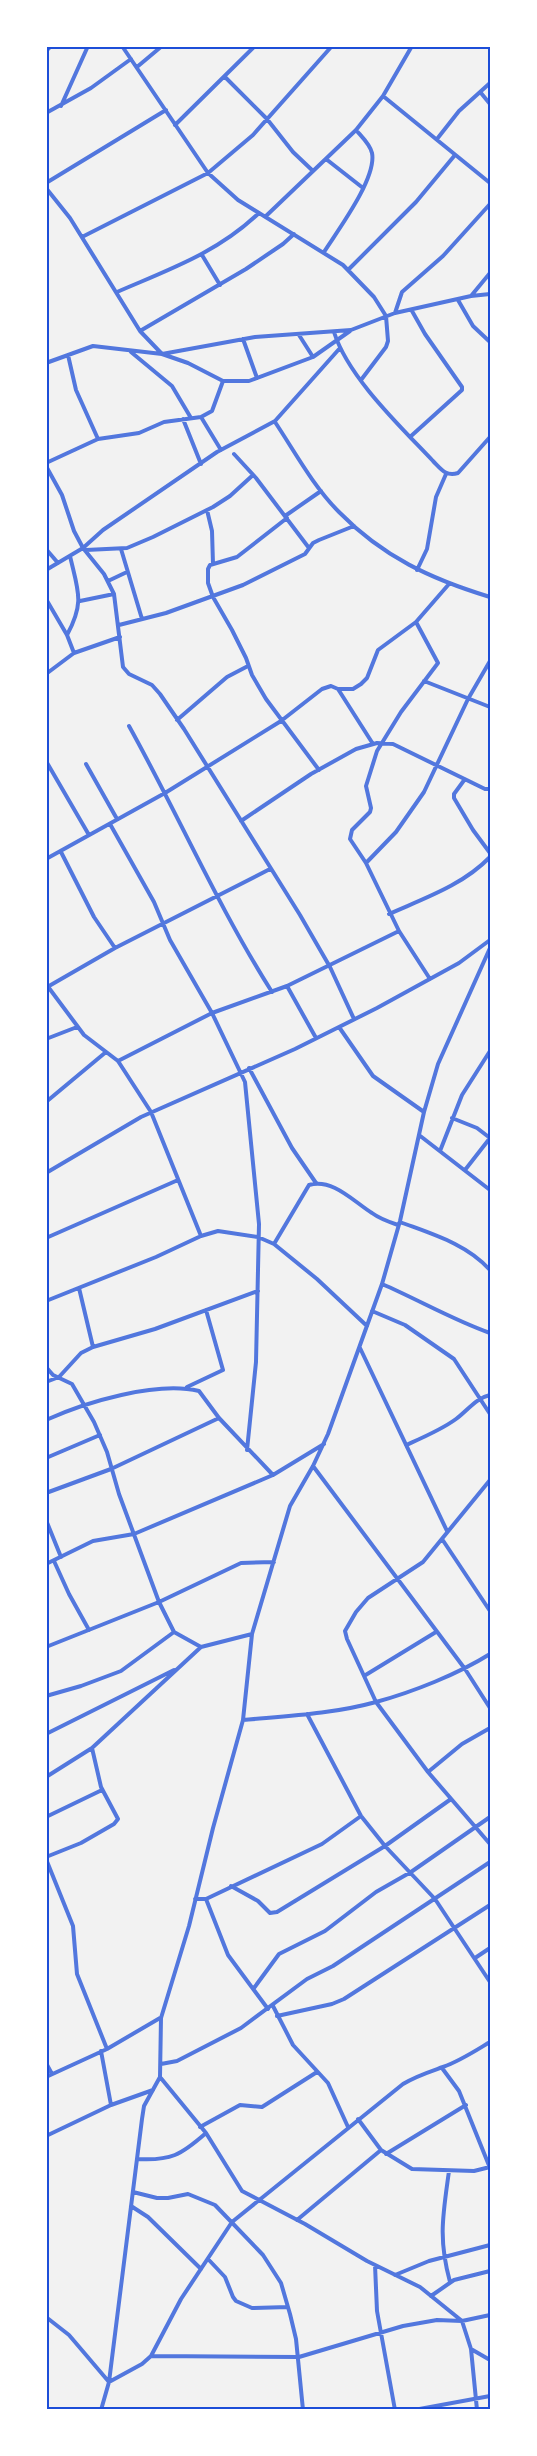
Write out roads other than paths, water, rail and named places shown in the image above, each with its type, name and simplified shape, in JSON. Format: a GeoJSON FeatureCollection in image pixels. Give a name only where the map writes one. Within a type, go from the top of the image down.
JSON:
{"type":"FeatureCollection","features":[{"type":"Feature","properties":{"kind":"street"},"geometry":{"type":"LineString","coordinates":[[46,51],[51,46]]}},
{"type":"Feature","properties":{"kind":"street"},"geometry":{"type":"LineString","coordinates":[[60,107],[88,46]]}},
{"type":"Feature","properties":{"kind":"street"},"geometry":{"type":"LineString","coordinates":[[122,46],[208,173],[238,200],[349,269],[374,297],[386,316],[388,340],[386,347],[361,380]]}},
{"type":"Feature","properties":{"kind":"street"},"geometry":{"type":"LineString","coordinates":[[137,67],[162,46]]}},
{"type":"Feature","properties":{"kind":"street"},"geometry":{"type":"LineString","coordinates":[[175,125],[255,46]]}},
{"type":"Feature","properties":{"kind":"street"},"geometry":{"type":"LineString","coordinates":[[82,237],[208,173],[253,135],[332,46]]}},
{"type":"Feature","properties":{"kind":"street"},"geometry":{"type":"LineString","coordinates":[[266,216],[356,129],[382,96],[412,46]]}},
{"type":"Feature","properties":{"kind":"street"},"geometry":{"type":"LineString","coordinates":[[46,113],[60,107],[131,59]]}},
{"type":"Feature","properties":{"kind":"street"},"geometry":{"type":"LineString","coordinates":[[225,77],[267,119],[293,152],[313,171]]}},
{"type":"Feature","properties":{"kind":"street"},"geometry":{"type":"LineString","coordinates":[[437,139],[459,111],[490,83]]}},
{"type":"Feature","properties":{"kind":"street"},"geometry":{"type":"LineString","coordinates":[[481,93],[490,104]]}},
{"type":"Feature","properties":{"kind":"street"},"geometry":{"type":"LineString","coordinates":[[382,96],[490,183]]}},
{"type":"Feature","properties":{"kind":"street"},"geometry":{"type":"LineString","coordinates":[[46,183],[166,110]]}},
{"type":"Feature","properties":{"kind":"street"},"geometry":{"type":"LineString","coordinates":[[324,252],[363,188],[372,163],[372,154],[356,129]]}},
{"type":"Feature","properties":{"kind":"street"},"geometry":{"type":"LineString","coordinates":[[349,269],[416,202],[455,155]]}},
{"type":"Feature","properties":{"kind":"street"},"geometry":{"type":"LineString","coordinates":[[326,159],[363,188]]}},
{"type":"Feature","properties":{"kind":"street"},"geometry":{"type":"LineString","coordinates":[[46,188],[58,201],[82,237],[140,331],[162,354]]}},
{"type":"Feature","properties":{"kind":"street"},"geometry":{"type":"LineString","coordinates":[[395,313],[402,291],[443,256],[490,204]]}},
{"type":"Feature","properties":{"kind":"street"},"geometry":{"type":"LineString","coordinates":[[117,292],[202,255],[240,231],[259,213]]}},
{"type":"Feature","properties":{"kind":"street"},"geometry":{"type":"LineString","coordinates":[[140,331],[220,285],[283,244],[294,233]]}},
{"type":"Feature","properties":{"kind":"street"},"geometry":{"type":"LineString","coordinates":[[202,255],[220,285]]}},
{"type":"Feature","properties":{"kind":"street"},"geometry":{"type":"LineString","coordinates":[[471,296],[490,273]]}},
{"type":"Feature","properties":{"kind":"street"},"geometry":{"type":"LineString","coordinates":[[46,363],[93,346],[162,354],[188,363],[223,381],[233,382],[257,378],[313,357],[351,330],[386,316],[471,296],[490,294]]}},
{"type":"Feature","properties":{"kind":"street"},"geometry":{"type":"LineString","coordinates":[[458,300],[473,326],[490,342]]}},
{"type":"Feature","properties":{"kind":"street"},"geometry":{"type":"LineString","coordinates":[[410,437],[462,390],[412,310]]}},
{"type":"Feature","properties":{"kind":"street"},"geometry":{"type":"LineString","coordinates":[[162,354],[243,339],[351,330]]}},
{"type":"Feature","properties":{"kind":"street"},"geometry":{"type":"LineString","coordinates":[[334,332],[340,348],[361,380],[410,437],[446,474]]}},
{"type":"Feature","properties":{"kind":"street"},"geometry":{"type":"LineString","coordinates":[[298,335],[313,357]]}},
{"type":"Feature","properties":{"kind":"street"},"geometry":{"type":"LineString","coordinates":[[243,339],[257,378]]}},
{"type":"Feature","properties":{"kind":"street"},"geometry":{"type":"LineString","coordinates":[[46,570],[84,549],[103,530],[221,450],[275,422],[340,348]]}},
{"type":"Feature","properties":{"kind":"street"},"geometry":{"type":"LineString","coordinates":[[130,351],[171,386],[191,418]]}},
{"type":"Feature","properties":{"kind":"street"},"geometry":{"type":"LineString","coordinates":[[68,355],[76,390],[98,439]]}},
{"type":"Feature","properties":{"kind":"street"},"geometry":{"type":"LineString","coordinates":[[223,381],[212,411],[201,417],[164,422],[139,433],[98,439],[46,465],[62,495],[74,531],[84,549],[108,581],[114,594],[126,671],[152,685],[177,720],[330,967],[354,1019]]}},
{"type":"Feature","properties":{"kind":"street"},"geometry":{"type":"LineString","coordinates":[[201,417],[221,450]]}},
{"type":"Feature","properties":{"kind":"street"},"geometry":{"type":"LineString","coordinates":[[183,419],[201,464]]}},
{"type":"Feature","properties":{"kind":"street"},"geometry":{"type":"LineString","coordinates":[[275,422],[338,512],[375,544],[417,570],[449,584],[490,597]]}},
{"type":"Feature","properties":{"kind":"street"},"geometry":{"type":"LineString","coordinates":[[446,474],[458,473],[490,437]]}},
{"type":"Feature","properties":{"kind":"street"},"geometry":{"type":"LineString","coordinates":[[234,454],[309,548]]}},
{"type":"Feature","properties":{"kind":"street"},"geometry":{"type":"LineString","coordinates":[[417,570],[427,549],[436,497],[446,474]]}},
{"type":"Feature","properties":{"kind":"street"},"geometry":{"type":"LineString","coordinates":[[84,549],[121,549],[153,537],[230,496],[253,475]]}},
{"type":"Feature","properties":{"kind":"street"},"geometry":{"type":"LineString","coordinates":[[319,770],[281,721],[256,683],[246,658],[213,597],[208,583],[208,569],[213,564],[237,557],[321,490]]}},
{"type":"Feature","properties":{"kind":"street"},"geometry":{"type":"LineString","coordinates":[[207,510],[212,531],[213,564]]}},
{"type":"Feature","properties":{"kind":"street"},"geometry":{"type":"LineString","coordinates":[[119,625],[213,597],[305,555],[309,548],[319,540],[354,525]]}},
{"type":"Feature","properties":{"kind":"street"},"geometry":{"type":"LineString","coordinates":[[46,549],[58,563]]}},
{"type":"Feature","properties":{"kind":"street"},"geometry":{"type":"LineString","coordinates":[[121,549],[142,619]]}},
{"type":"Feature","properties":{"kind":"street"},"geometry":{"type":"LineString","coordinates":[[67,635],[79,611],[80,601],[70,556]]}},
{"type":"Feature","properties":{"kind":"street"},"geometry":{"type":"LineString","coordinates":[[108,581],[127,572]]}},
{"type":"Feature","properties":{"kind":"street"},"geometry":{"type":"LineString","coordinates":[[46,859],[165,793],[281,721],[322,689],[331,686],[338,689],[353,689],[361,684],[367,678],[378,650],[416,622],[449,584]]}},
{"type":"Feature","properties":{"kind":"street"},"geometry":{"type":"LineString","coordinates":[[80,601],[114,594]]}},
{"type":"Feature","properties":{"kind":"street"},"geometry":{"type":"LineString","coordinates":[[46,599],[67,635],[74,653]]}},
{"type":"Feature","properties":{"kind":"street"},"geometry":{"type":"LineString","coordinates":[[416,622],[438,663],[397,717],[377,751],[366,786],[370,812],[350,834],[350,839],[366,863],[389,914],[430,979]]}},
{"type":"Feature","properties":{"kind":"street"},"geometry":{"type":"LineString","coordinates":[[46,674],[74,653],[120,637]]}},
{"type":"Feature","properties":{"kind":"street"},"geometry":{"type":"LineString","coordinates":[[366,863],[396,832],[424,792],[468,699],[490,662]]}},
{"type":"Feature","properties":{"kind":"street"},"geometry":{"type":"LineString","coordinates":[[177,720],[227,677],[248,666]]}},
{"type":"Feature","properties":{"kind":"street"},"geometry":{"type":"LineString","coordinates":[[424,681],[490,707]]}},
{"type":"Feature","properties":{"kind":"street"},"geometry":{"type":"LineString","coordinates":[[338,689],[374,744]]}},
{"type":"Feature","properties":{"kind":"street"},"geometry":{"type":"LineString","coordinates":[[129,726],[165,793],[195,857],[272,992]]}},
{"type":"Feature","properties":{"kind":"street"},"geometry":{"type":"LineString","coordinates":[[241,821],[319,770],[356,749],[382,742],[393,744],[485,789],[490,789]]}},
{"type":"Feature","properties":{"kind":"street"},"geometry":{"type":"LineString","coordinates":[[46,761],[89,835]]}},
{"type":"Feature","properties":{"kind":"street"},"geometry":{"type":"LineString","coordinates":[[86,764],[117,819]]}},
{"type":"Feature","properties":{"kind":"street"},"geometry":{"type":"LineString","coordinates":[[389,914],[448,889],[477,869],[490,855],[454,798],[453,794],[465,779]]}},
{"type":"Feature","properties":{"kind":"street"},"geometry":{"type":"LineString","coordinates":[[110,824],[164,924],[170,940],[212,1013],[229,1053],[241,1071],[248,1099],[258,1237],[256,1362],[248,1450]]}},
{"type":"Feature","properties":{"kind":"street"},"geometry":{"type":"LineString","coordinates":[[61,852],[94,917],[115,948]]}},
{"type":"Feature","properties":{"kind":"street"},"geometry":{"type":"LineString","coordinates":[[201,1236],[151,1112],[118,1061],[84,1035],[48,985],[270,869]]}},
{"type":"Feature","properties":{"kind":"street"},"geometry":{"type":"LineString","coordinates":[[118,1061],[212,1013],[287,986],[330,967],[399,931]]}},
{"type":"Feature","properties":{"kind":"street"},"geometry":{"type":"LineString","coordinates":[[46,1173],[151,1112],[339,1027],[459,963],[490,940]]}},
{"type":"Feature","properties":{"kind":"street"},"geometry":{"type":"LineString","coordinates":[[101,2409],[109,2382],[144,2106],[160,2077],[161,2018],[243,1720],[252,1634],[290,1506],[324,1443],[382,1284],[399,1223],[424,1112],[444,1048],[489,956],[490,948]]}},
{"type":"Feature","properties":{"kind":"street"},"geometry":{"type":"LineString","coordinates":[[287,986],[316,1038]]}},
{"type":"Feature","properties":{"kind":"street"},"geometry":{"type":"LineString","coordinates":[[46,1039],[77,1027]]}},
{"type":"Feature","properties":{"kind":"street"},"geometry":{"type":"LineString","coordinates":[[339,1027],[373,1076],[424,1112]]}},
{"type":"Feature","properties":{"kind":"street"},"geometry":{"type":"LineString","coordinates":[[440,1151],[470,1080],[490,1051]]}},
{"type":"Feature","properties":{"kind":"street"},"geometry":{"type":"LineString","coordinates":[[46,1102],[106,1052]]}},
{"type":"Feature","properties":{"kind":"street"},"geometry":{"type":"LineString","coordinates":[[249,1068],[292,1148],[316,1183],[350,1196],[372,1213],[455,1244],[472,1253],[490,1270]]}},
{"type":"Feature","properties":{"kind":"street"},"geometry":{"type":"LineString","coordinates":[[452,1118],[477,1128],[490,1138],[465,1170]]}},
{"type":"Feature","properties":{"kind":"street"},"geometry":{"type":"LineString","coordinates":[[418,1135],[490,1190]]}},
{"type":"Feature","properties":{"kind":"street"},"geometry":{"type":"LineString","coordinates":[[46,1239],[178,1180]]}},
{"type":"Feature","properties":{"kind":"street"},"geometry":{"type":"LineString","coordinates":[[274,1244],[309,1185],[316,1183]]}},
{"type":"Feature","properties":{"kind":"street"},"geometry":{"type":"LineString","coordinates":[[46,1300],[218,1231],[258,1237],[274,1244],[317,1279],[367,1326]]}},
{"type":"Feature","properties":{"kind":"street"},"geometry":{"type":"LineString","coordinates":[[382,1284],[458,1321],[490,1333]]}},
{"type":"Feature","properties":{"kind":"street"},"geometry":{"type":"LineString","coordinates":[[79,1288],[93,1347]]}},
{"type":"Feature","properties":{"kind":"street"},"geometry":{"type":"LineString","coordinates":[[46,1382],[59,1377],[81,1353],[93,1347],[155,1329],[258,1291]]}},
{"type":"Feature","properties":{"kind":"street"},"geometry":{"type":"LineString","coordinates":[[183,1389],[223,1370],[206,1310]]}},
{"type":"Feature","properties":{"kind":"street"},"geometry":{"type":"LineString","coordinates":[[372,1311],[405,1325],[454,1359],[490,1414]]}},
{"type":"Feature","properties":{"kind":"street"},"geometry":{"type":"LineString","coordinates":[[359,1347],[447,1531]]}},
{"type":"Feature","properties":{"kind":"street"},"geometry":{"type":"LineString","coordinates":[[46,1368],[49,1372],[72,1384],[100,1435],[159,1602],[174,1632],[201,1647]]}},
{"type":"Feature","properties":{"kind":"street"},"geometry":{"type":"LineString","coordinates":[[46,1420],[85,1405],[138,1392],[183,1389],[199,1391],[219,1418],[273,1475]]}},
{"type":"Feature","properties":{"kind":"street"},"geometry":{"type":"LineString","coordinates":[[406,1445],[437,1431],[456,1419],[481,1397],[490,1395]]}},
{"type":"Feature","properties":{"kind":"street"},"geometry":{"type":"LineString","coordinates":[[46,1492],[111,1469],[219,1418]]}},
{"type":"Feature","properties":{"kind":"street"},"geometry":{"type":"LineString","coordinates":[[46,1458],[100,1435]]}},
{"type":"Feature","properties":{"kind":"street"},"geometry":{"type":"LineString","coordinates":[[46,1564],[93,1541],[134,1534],[273,1475],[324,1443]]}},
{"type":"Feature","properties":{"kind":"street"},"geometry":{"type":"LineString","coordinates":[[313,1466],[465,1669],[490,1708]]}},
{"type":"Feature","properties":{"kind":"street"},"geometry":{"type":"LineString","coordinates":[[490,1480],[423,1562],[368,1598],[346,1626],[347,1639],[376,1702],[428,1772],[490,1844]]}},
{"type":"Feature","properties":{"kind":"street"},"geometry":{"type":"LineString","coordinates":[[46,1520],[61,1557]]}},
{"type":"Feature","properties":{"kind":"street"},"geometry":{"type":"LineString","coordinates":[[442,1539],[490,1611]]}},
{"type":"Feature","properties":{"kind":"street"},"geometry":{"type":"LineString","coordinates":[[54,1561],[89,1630]]}},
{"type":"Feature","properties":{"kind":"street"},"geometry":{"type":"LineString","coordinates":[[46,1647],[159,1602],[241,1563],[274,1562]]}},
{"type":"Feature","properties":{"kind":"street"},"geometry":{"type":"LineString","coordinates":[[46,1696],[121,1671],[174,1632]]}},
{"type":"Feature","properties":{"kind":"street"},"geometry":{"type":"LineString","coordinates":[[364,1676],[436,1632]]}},
{"type":"Feature","properties":{"kind":"street"},"geometry":{"type":"LineString","coordinates":[[46,1777],[92,1748],[201,1647],[252,1634]]}},
{"type":"Feature","properties":{"kind":"street"},"geometry":{"type":"LineString","coordinates":[[243,1720],[307,1714],[376,1702],[465,1669],[490,1654]]}},
{"type":"Feature","properties":{"kind":"street"},"geometry":{"type":"LineString","coordinates":[[46,1734],[179,1668]]}},
{"type":"Feature","properties":{"kind":"street"},"geometry":{"type":"LineString","coordinates":[[307,1714],[362,1816],[385,1846],[435,1899],[456,1927],[490,1982]]}},
{"type":"Feature","properties":{"kind":"street"},"geometry":{"type":"LineString","coordinates":[[428,1772],[462,1744],[490,1728]]}},
{"type":"Feature","properties":{"kind":"street"},"geometry":{"type":"LineString","coordinates":[[92,1748],[103,1790],[117,1816],[117,1821],[81,1843],[46,1858],[73,1926],[77,1974],[107,2049]]}},
{"type":"Feature","properties":{"kind":"street"},"geometry":{"type":"LineString","coordinates":[[46,1817],[103,1790]]}},
{"type":"Feature","properties":{"kind":"street"},"geometry":{"type":"LineString","coordinates":[[231,1886],[250,1895],[266,1910],[273,1913],[385,1846],[451,1799]]}},
{"type":"Feature","properties":{"kind":"street"},"geometry":{"type":"LineString","coordinates":[[195,1899],[206,1899],[322,1844],[362,1816]]}},
{"type":"Feature","properties":{"kind":"street"},"geometry":{"type":"LineString","coordinates":[[254,1988],[279,1954],[325,1931],[376,1892],[411,1872],[490,1817]]}},
{"type":"Feature","properties":{"kind":"street"},"geometry":{"type":"LineString","coordinates":[[161,2064],[177,2061],[242,2028],[307,1979],[333,1966],[490,1862]]}},
{"type":"Feature","properties":{"kind":"street"},"geometry":{"type":"LineString","coordinates":[[206,1899],[228,1955],[238,1972],[270,2007],[293,2045],[331,2088],[348,2127]]}},
{"type":"Feature","properties":{"kind":"street"},"geometry":{"type":"LineString","coordinates":[[277,2016],[332,2004],[344,1999],[490,1905]]}},
{"type":"Feature","properties":{"kind":"street"},"geometry":{"type":"LineString","coordinates":[[475,1958],[490,1948]]}},
{"type":"Feature","properties":{"kind":"street"},"geometry":{"type":"LineString","coordinates":[[46,2077],[107,2049],[161,2018]]}},
{"type":"Feature","properties":{"kind":"street"},"geometry":{"type":"LineString","coordinates":[[109,2382],[142,2364],[151,2356],[181,2299],[232,2222],[403,2084],[427,2071],[442,2068],[468,2056],[490,2042]]}},
{"type":"Feature","properties":{"kind":"street"},"geometry":{"type":"LineString","coordinates":[[101,2051],[111,2105]]}},
{"type":"Feature","properties":{"kind":"street"},"geometry":{"type":"LineString","coordinates":[[46,2063],[52,2074]]}},
{"type":"Feature","properties":{"kind":"street"},"geometry":{"type":"LineString","coordinates":[[358,2119],[384,2152],[412,2169],[474,2171],[490,2167],[466,2105],[442,2068]]}},
{"type":"Feature","properties":{"kind":"street"},"geometry":{"type":"LineString","coordinates":[[200,2127],[240,2105],[262,2107],[317,2072]]}},
{"type":"Feature","properties":{"kind":"street"},"geometry":{"type":"LineString","coordinates":[[160,2077],[206,2133],[242,2191],[259,2198],[375,2265],[420,2287],[462,2321],[471,2349],[477,2409]]}},
{"type":"Feature","properties":{"kind":"street"},"geometry":{"type":"LineString","coordinates":[[46,2136],[111,2105],[154,2090]]}},
{"type":"Feature","properties":{"kind":"street"},"geometry":{"type":"LineString","coordinates":[[297,2220],[384,2152],[466,2105]]}},
{"type":"Feature","properties":{"kind":"street"},"geometry":{"type":"LineString","coordinates":[[137,2159],[157,2160],[177,2156],[206,2133]]}},
{"type":"Feature","properties":{"kind":"street"},"geometry":{"type":"LineString","coordinates":[[449,2171],[441,2229],[443,2258],[450,2282]]}},
{"type":"Feature","properties":{"kind":"street"},"geometry":{"type":"LineString","coordinates":[[133,2192],[157,2198],[188,2194],[219,2207],[274,2269],[288,2307],[298,2357],[303,2409]]}},
{"type":"Feature","properties":{"kind":"street"},"geometry":{"type":"LineString","coordinates":[[131,2206],[148,2217],[201,2269]]}},
{"type":"Feature","properties":{"kind":"street"},"geometry":{"type":"LineString","coordinates":[[395,2275],[429,2261],[490,2246]]}},
{"type":"Feature","properties":{"kind":"street"},"geometry":{"type":"LineString","coordinates":[[208,2259],[225,2277],[236,2301],[252,2308],[288,2307]]}},
{"type":"Feature","properties":{"kind":"street"},"geometry":{"type":"LineString","coordinates":[[375,2265],[375,2296],[395,2409]]}},
{"type":"Feature","properties":{"kind":"street"},"geometry":{"type":"LineString","coordinates":[[431,2296],[450,2282],[490,2271]]}},
{"type":"Feature","properties":{"kind":"street"},"geometry":{"type":"LineString","coordinates":[[151,2356],[298,2357],[381,2332],[437,2320],[462,2321],[490,2314]]}},
{"type":"Feature","properties":{"kind":"street"},"geometry":{"type":"LineString","coordinates":[[46,2317],[69,2335],[109,2382]]}},
{"type":"Feature","properties":{"kind":"street"},"geometry":{"type":"LineString","coordinates":[[471,2349],[490,2360]]}},
{"type":"Feature","properties":{"kind":"street"},"geometry":{"type":"LineString","coordinates":[[414,2409],[490,2396]]}}]}
